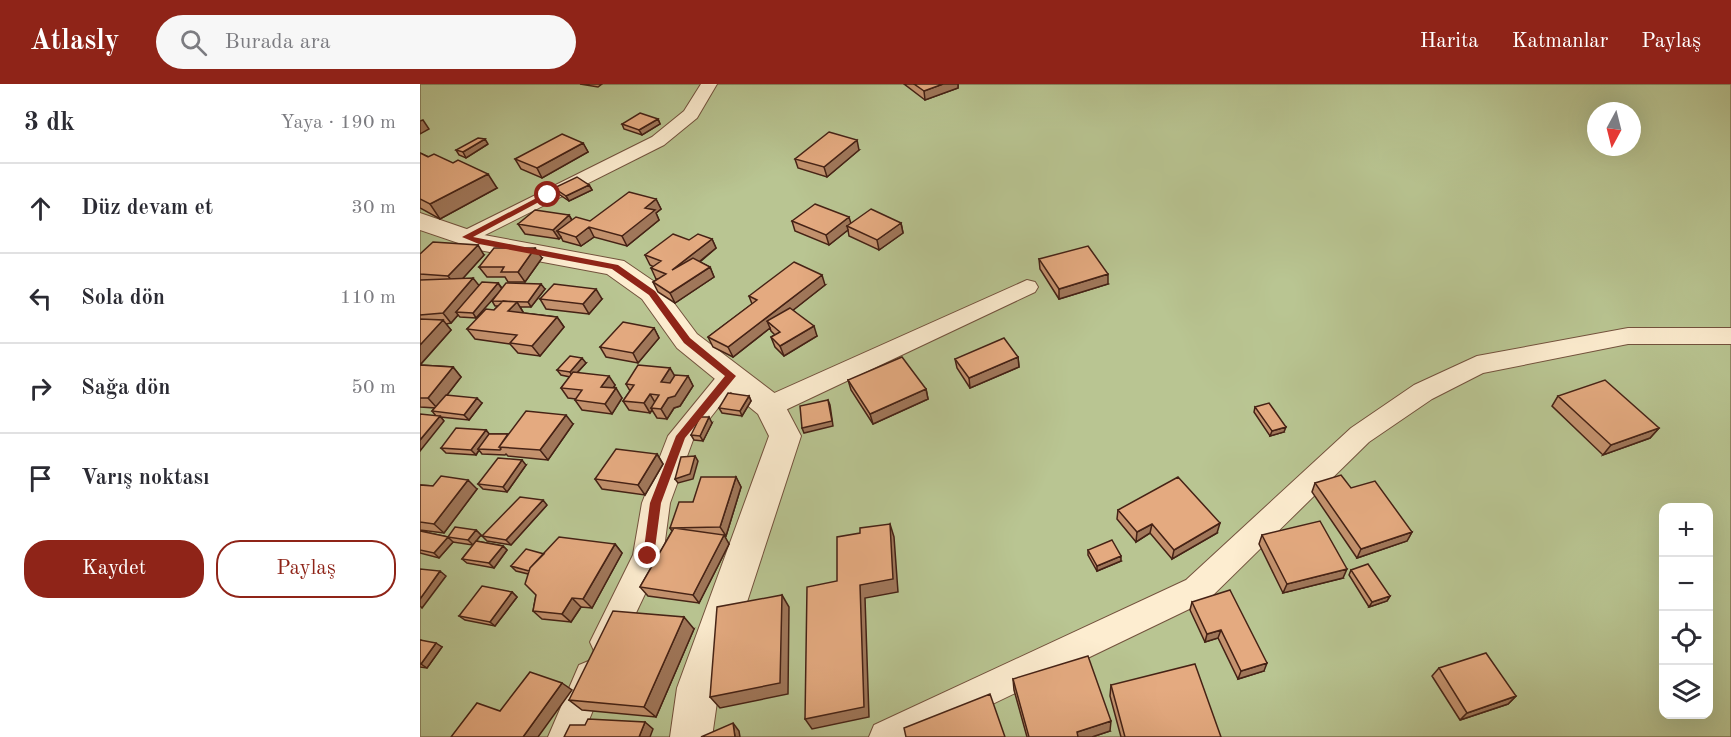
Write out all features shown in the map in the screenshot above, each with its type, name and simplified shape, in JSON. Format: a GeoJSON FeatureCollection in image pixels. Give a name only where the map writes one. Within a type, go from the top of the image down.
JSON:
{"type":"FeatureCollection","features":[{"type":"Feature","properties":{"kind":"street"},"geometry":{"type":"LineString","coordinates":[[466,237],[658,141],[691,114],[709,84]]}},
{"type":"Feature","properties":{"kind":"street"},"geometry":{"type":"LineString","coordinates":[[420,221],[479,242],[615,267],[652,293],[687,341],[770,406],[784,436],[698,688],[691,737]]}},
{"type":"Feature","properties":{"kind":"street"},"geometry":{"type":"LineString","coordinates":[[770,406],[1026,287]]}},
{"type":"Feature","properties":{"kind":"street"},"geometry":{"type":"LineString","coordinates":[[886,737],[1197,590],[1360,435],[1423,392],[1477,365],[1628,336],[1731,336]]}},
{"type":"Feature","properties":{"kind":"street"},"geometry":{"type":"LineString","coordinates":[[565,737],[599,658],[648,556],[656,503],[681,436],[731,376]]}},
{"type":"Feature","properties":{"kind":"green space"},"geometry":{"type":"Polygon","coordinates":[[[420,84],[1731,84],[1731,737],[420,737],[420,84]]]}},
{"type":"Feature","properties":{"kind":"building"},"geometry":{"type":"Polygon","coordinates":[[[914,84],[943,84],[924,91],[914,84]]]}},
{"type":"Feature","properties":{"kind":"building"},"geometry":{"type":"Polygon","coordinates":[[[640,113],[658,119],[639,130],[622,124],[640,113]]]}},
{"type":"Feature","properties":{"kind":"building"},"geometry":{"type":"Polygon","coordinates":[[[829,132],[857,140],[824,167],[795,159],[829,132]]]}},
{"type":"Feature","properties":{"kind":"building"},"geometry":{"type":"Polygon","coordinates":[[[562,134],[583,143],[537,168],[515,159],[562,134]]]}},
{"type":"Feature","properties":{"kind":"building"},"geometry":{"type":"Polygon","coordinates":[[[478,138],[485,139],[463,152],[456,150],[478,138]]]}},
{"type":"Feature","properties":{"kind":"building"},"geometry":{"type":"Polygon","coordinates":[[[420,153],[428,157],[434,154],[453,163],[458,160],[488,174],[430,204],[420,199],[420,153]]]}},
{"type":"Feature","properties":{"kind":"building"},"geometry":{"type":"Polygon","coordinates":[[[577,177],[589,185],[566,196],[554,188],[577,177]]]}},
{"type":"Feature","properties":{"kind":"building"},"geometry":{"type":"Polygon","coordinates":[[[629,192],[656,199],[645,208],[655,210],[622,236],[589,227],[576,237],[557,231],[576,217],[590,221],[629,192]]]}},
{"type":"Feature","properties":{"kind":"building"},"geometry":{"type":"Polygon","coordinates":[[[815,204],[849,217],[826,235],[792,221],[815,204]]]}},
{"type":"Feature","properties":{"kind":"building"},"geometry":{"type":"Polygon","coordinates":[[[871,209],[901,223],[877,240],[847,226],[871,209]]]}},
{"type":"Feature","properties":{"kind":"building"},"geometry":{"type":"Polygon","coordinates":[[[535,210],[569,215],[553,230],[518,224],[535,210]]]}},
{"type":"Feature","properties":{"kind":"building"},"geometry":{"type":"Polygon","coordinates":[[[673,234],[689,240],[698,234],[712,239],[672,270],[693,258],[710,267],[670,293],[653,282],[666,274],[651,268],[661,261],[645,255],[673,234]]]}},
{"type":"Feature","properties":{"kind":"building"},"geometry":{"type":"Polygon","coordinates":[[[433,242],[478,245],[448,276],[420,274],[420,254],[433,242]]]}},
{"type":"Feature","properties":{"kind":"building"},"geometry":{"type":"Polygon","coordinates":[[[1088,246],[1108,274],[1059,289],[1039,259],[1088,246]]]}},
{"type":"Feature","properties":{"kind":"building"},"geometry":{"type":"Polygon","coordinates":[[[494,248],[535,248],[518,272],[501,272],[504,267],[479,267],[494,248]]]}},
{"type":"Feature","properties":{"kind":"building"},"geometry":{"type":"Polygon","coordinates":[[[794,262],[822,275],[728,347],[708,337],[757,300],[749,296],[794,262]]]}},
{"type":"Feature","properties":{"kind":"building"},"geometry":{"type":"Polygon","coordinates":[[[473,278],[443,313],[420,315],[420,280],[473,278]]]}},
{"type":"Feature","properties":{"kind":"building"},"geometry":{"type":"Polygon","coordinates":[[[482,282],[498,283],[473,313],[456,312],[482,282]]]}},
{"type":"Feature","properties":{"kind":"building"},"geometry":{"type":"Polygon","coordinates":[[[506,283],[541,284],[528,302],[492,301],[506,283]]]}},
{"type":"Feature","properties":{"kind":"building"},"geometry":{"type":"Polygon","coordinates":[[[554,284],[596,289],[583,304],[540,299],[554,284]]]}},
{"type":"Feature","properties":{"kind":"building"},"geometry":{"type":"Polygon","coordinates":[[[503,301],[517,302],[508,311],[557,317],[532,346],[510,343],[517,335],[467,329],[486,309],[494,310],[503,301]]]}},
{"type":"Feature","properties":{"kind":"building"},"geometry":{"type":"Polygon","coordinates":[[[790,308],[814,326],[780,346],[771,337],[780,332],[767,321],[790,308]]]}},
{"type":"Feature","properties":{"kind":"building"},"geometry":{"type":"Polygon","coordinates":[[[420,319],[443,320],[420,345],[420,319]]]}},
{"type":"Feature","properties":{"kind":"building"},"geometry":{"type":"Polygon","coordinates":[[[623,322],[654,328],[633,353],[600,347],[623,322]]]}},
{"type":"Feature","properties":{"kind":"building"},"geometry":{"type":"Polygon","coordinates":[[[1004,338],[1018,357],[969,378],[955,359],[1004,338]]]}},
{"type":"Feature","properties":{"kind":"building"},"geometry":{"type":"Polygon","coordinates":[[[570,356],[582,358],[570,372],[557,370],[570,356]]]}},
{"type":"Feature","properties":{"kind":"building"},"geometry":{"type":"Polygon","coordinates":[[[902,357],[926,389],[870,414],[848,380],[902,357]]]}},
{"type":"Feature","properties":{"kind":"building"},"geometry":{"type":"Polygon","coordinates":[[[420,365],[453,367],[428,398],[420,398],[420,365]]]}},
{"type":"Feature","properties":{"kind":"building"},"geometry":{"type":"Polygon","coordinates":[[[638,365],[670,368],[661,382],[670,383],[675,375],[688,376],[675,396],[668,398],[661,409],[651,408],[659,395],[650,394],[644,403],[623,401],[634,385],[626,384],[638,365]]]}},
{"type":"Feature","properties":{"kind":"building"},"geometry":{"type":"Polygon","coordinates":[[[573,372],[609,376],[601,387],[616,388],[605,404],[575,400],[582,390],[561,388],[573,372]]]}},
{"type":"Feature","properties":{"kind":"building"},"geometry":{"type":"Polygon","coordinates":[[[1605,380],[1659,428],[1611,445],[1558,396],[1605,380]]]}},
{"type":"Feature","properties":{"kind":"building"},"geometry":{"type":"Polygon","coordinates":[[[728,393],[749,396],[740,411],[719,408],[728,393]]]}},
{"type":"Feature","properties":{"kind":"building"},"geometry":{"type":"Polygon","coordinates":[[[446,395],[477,398],[464,415],[432,411],[446,395]]]}},
{"type":"Feature","properties":{"kind":"building"},"geometry":{"type":"Polygon","coordinates":[[[828,400],[832,421],[802,428],[800,406],[828,400]]]}},
{"type":"Feature","properties":{"kind":"building"},"geometry":{"type":"Polygon","coordinates":[[[1269,403],[1286,427],[1272,431],[1255,407],[1269,403]]]}},
{"type":"Feature","properties":{"kind":"building"},"geometry":{"type":"Polygon","coordinates":[[[526,411],[566,415],[540,450],[499,447],[526,411]]]}},
{"type":"Feature","properties":{"kind":"building"},"geometry":{"type":"Polygon","coordinates":[[[420,414],[440,416],[420,440],[420,414]]]}},
{"type":"Feature","properties":{"kind":"building"},"geometry":{"type":"Polygon","coordinates":[[[700,417],[709,417],[700,436],[691,435],[700,417]]]}},
{"type":"Feature","properties":{"kind":"building"},"geometry":{"type":"Polygon","coordinates":[[[456,428],[486,430],[471,450],[441,448],[456,428]]]}},
{"type":"Feature","properties":{"kind":"building"},"geometry":{"type":"Polygon","coordinates":[[[489,434],[508,434],[499,447],[500,450],[478,449],[489,434]]]}},
{"type":"Feature","properties":{"kind":"building"},"geometry":{"type":"Polygon","coordinates":[[[616,449],[657,454],[638,485],[595,479],[616,449]]]}},
{"type":"Feature","properties":{"kind":"building"},"geometry":{"type":"Polygon","coordinates":[[[695,456],[690,474],[675,479],[681,457],[695,456]]]}},
{"type":"Feature","properties":{"kind":"building"},"geometry":{"type":"Polygon","coordinates":[[[498,458],[522,460],[503,487],[478,484],[498,458]]]}},
{"type":"Feature","properties":{"kind":"building"},"geometry":{"type":"Polygon","coordinates":[[[1341,475],[1351,488],[1375,481],[1412,532],[1361,549],[1315,483],[1341,475]]]}},
{"type":"Feature","properties":{"kind":"building"},"geometry":{"type":"Polygon","coordinates":[[[441,476],[468,480],[434,524],[420,522],[420,485],[433,486],[441,476]]]}},
{"type":"Feature","properties":{"kind":"building"},"geometry":{"type":"Polygon","coordinates":[[[701,477],[736,477],[720,527],[670,528],[679,502],[693,502],[701,477]]]}},
{"type":"Feature","properties":{"kind":"building"},"geometry":{"type":"Polygon","coordinates":[[[1178,477],[1220,523],[1174,550],[1152,524],[1137,532],[1118,510],[1178,477]]]}},
{"type":"Feature","properties":{"kind":"building"},"geometry":{"type":"Polygon","coordinates":[[[520,497],[543,500],[506,540],[482,536],[520,497]]]}},
{"type":"Feature","properties":{"kind":"building"},"geometry":{"type":"Polygon","coordinates":[[[1320,521],[1347,569],[1287,584],[1262,535],[1320,521]]]}},
{"type":"Feature","properties":{"kind":"building"},"geometry":{"type":"Polygon","coordinates":[[[890,524],[893,579],[860,585],[864,707],[805,719],[807,587],[837,581],[837,537],[860,533],[860,528],[890,524]]]}},
{"type":"Feature","properties":{"kind":"building"},"geometry":{"type":"Polygon","coordinates":[[[455,527],[476,530],[468,540],[448,537],[455,527]]]}},
{"type":"Feature","properties":{"kind":"building"},"geometry":{"type":"Polygon","coordinates":[[[674,528],[724,535],[693,595],[640,587],[674,528]]]}},
{"type":"Feature","properties":{"kind":"building"},"geometry":{"type":"Polygon","coordinates":[[[420,531],[448,537],[434,553],[420,550],[420,531]]]}},
{"type":"Feature","properties":{"kind":"building"},"geometry":{"type":"Polygon","coordinates":[[[559,537],[615,544],[583,599],[572,598],[562,614],[533,611],[536,595],[525,584],[530,568],[559,537]]]}},
{"type":"Feature","properties":{"kind":"building"},"geometry":{"type":"Polygon","coordinates":[[[1112,540],[1121,556],[1097,566],[1088,550],[1112,540]]]}},
{"type":"Feature","properties":{"kind":"building"},"geometry":{"type":"Polygon","coordinates":[[[476,541],[503,546],[489,563],[462,559],[476,541]]]}},
{"type":"Feature","properties":{"kind":"building"},"geometry":{"type":"Polygon","coordinates":[[[526,549],[544,554],[529,571],[511,566],[526,549]]]}},
{"type":"Feature","properties":{"kind":"building"},"geometry":{"type":"Polygon","coordinates":[[[1368,564],[1390,596],[1372,602],[1351,570],[1368,564]]]}},
{"type":"Feature","properties":{"kind":"building"},"geometry":{"type":"Polygon","coordinates":[[[420,569],[440,571],[420,599],[420,569]]]}},
{"type":"Feature","properties":{"kind":"building"},"geometry":{"type":"Polygon","coordinates":[[[482,586],[512,592],[490,622],[459,616],[482,586]]]}},
{"type":"Feature","properties":{"kind":"building"},"geometry":{"type":"Polygon","coordinates":[[[1230,590],[1267,663],[1241,671],[1221,630],[1207,634],[1192,602],[1230,590]]]}},
{"type":"Feature","properties":{"kind":"building"},"geometry":{"type":"Polygon","coordinates":[[[782,595],[780,683],[710,697],[717,607],[782,595]]]}},
{"type":"Feature","properties":{"kind":"building"},"geometry":{"type":"Polygon","coordinates":[[[613,611],[684,617],[644,707],[569,700],[613,611]]]}},
{"type":"Feature","properties":{"kind":"building"},"geometry":{"type":"Polygon","coordinates":[[[420,640],[436,643],[421,664],[420,663],[420,640]]]}},
{"type":"Feature","properties":{"kind":"building"},"geometry":{"type":"Polygon","coordinates":[[[1486,653],[1516,696],[1467,713],[1439,668],[1486,653]]]}},
{"type":"Feature","properties":{"kind":"building"},"geometry":{"type":"Polygon","coordinates":[[[1088,656],[1111,721],[1077,732],[1078,737],[1029,737],[1013,679],[1088,656]]]}},
{"type":"Feature","properties":{"kind":"building"},"geometry":{"type":"Polygon","coordinates":[[[1195,664],[1221,737],[1125,737],[1111,685],[1195,664]]]}},
{"type":"Feature","properties":{"kind":"building"},"geometry":{"type":"Polygon","coordinates":[[[530,672],[562,683],[523,737],[451,737],[477,703],[500,711],[530,672]]]}},
{"type":"Feature","properties":{"kind":"building"},"geometry":{"type":"Polygon","coordinates":[[[990,694],[1005,737],[906,737],[904,728],[990,694]]]}},
{"type":"Feature","properties":{"kind":"building"},"geometry":{"type":"Polygon","coordinates":[[[588,719],[645,722],[639,737],[564,737],[570,725],[585,725],[588,719]]]}},
{"type":"Feature","properties":{"kind":"building"},"geometry":{"type":"Polygon","coordinates":[[[733,723],[735,737],[701,737],[733,723]]]}},
{"type":"Feature","properties":{"kind":"route"},"geometry":{"type":"LineString","coordinates":[[548,195],[466,237],[479,242],[615,267],[652,293],[687,341],[731,376],[681,436],[656,503],[648,556]]}}]}
